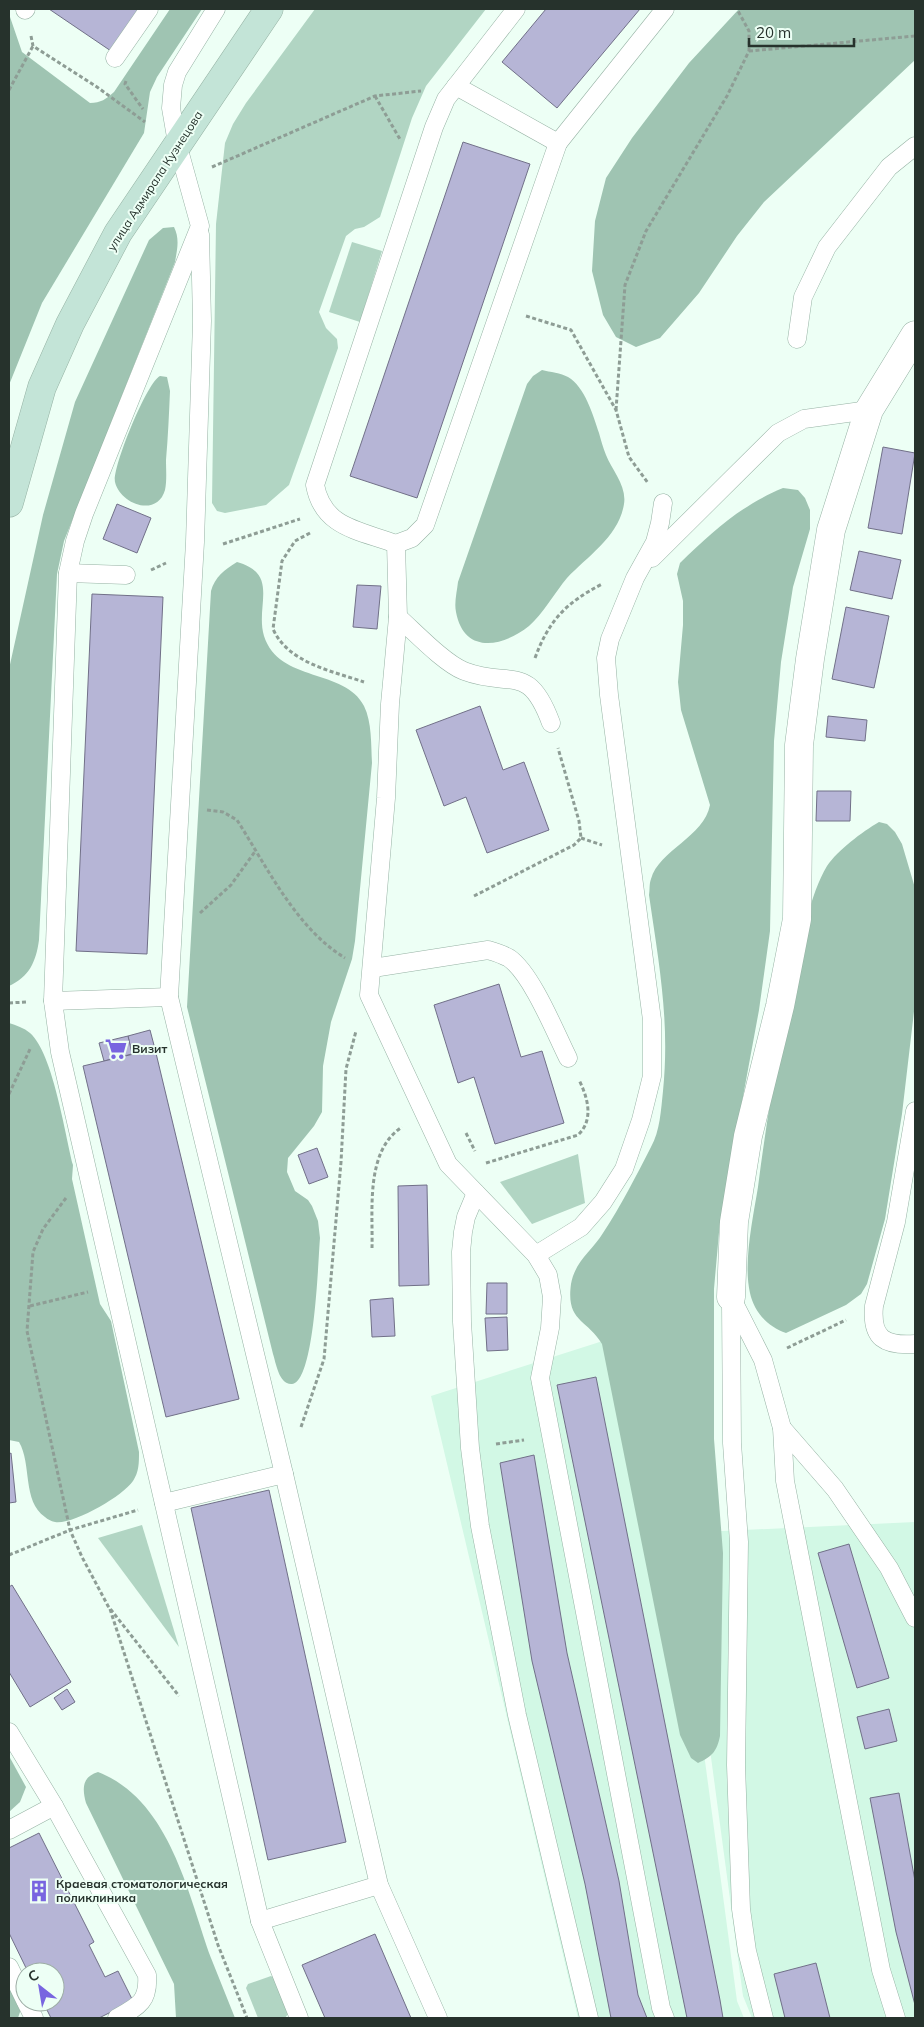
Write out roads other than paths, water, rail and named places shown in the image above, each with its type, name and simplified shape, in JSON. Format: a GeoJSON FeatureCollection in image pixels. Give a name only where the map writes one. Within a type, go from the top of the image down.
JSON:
{"type":"FeatureCollection","features":[{"type":"Feature","properties":{"kind":"main road","name":"улица Адмирала Кузнецова"},"geometry":{"type":"LineString","coordinates":[[9,503],[42,388],[70,324],[168,137],[268,9]]}},
{"type":"Feature","properties":{"kind":"street"},"geometry":{"type":"LineString","coordinates":[[731,1297],[734,1222],[748,1136],[780,1006],[797,919],[800,745],[820,587],[831,530],[869,410],[915,335]]}},
{"type":"Feature","properties":{"kind":"lane"},"geometry":{"type":"LineString","coordinates":[[115,58],[149,9]]}},
{"type":"Feature","properties":{"kind":"lane"},"geometry":{"type":"LineString","coordinates":[[216,9],[177,72],[173,85],[168,137],[200,226],[202,321],[194,548],[169,997],[284,1474],[379,1885],[438,2018]]}},
{"type":"Feature","properties":{"kind":"lane"},"geometry":{"type":"LineString","coordinates":[[516,9],[446,99],[434,127],[420,174],[315,485],[318,498],[329,516],[396,544],[412,538],[426,525],[558,143],[665,9]]}},
{"type":"Feature","properties":{"kind":"lane"},"geometry":{"type":"LineString","coordinates":[[456,86],[558,143]]}},
{"type":"Feature","properties":{"kind":"lane"},"geometry":{"type":"LineString","coordinates":[[797,339],[803,297],[827,247],[888,167],[915,146]]}},
{"type":"Feature","properties":{"kind":"lane"},"geometry":{"type":"LineString","coordinates":[[200,226],[84,514],[75,541],[68,573],[53,1001],[60,1052],[260,1921],[299,2018]]}},
{"type":"Feature","properties":{"kind":"lane"},"geometry":{"type":"LineString","coordinates":[[642,567],[778,434],[804,419],[869,410]]}},
{"type":"Feature","properties":{"kind":"lane"},"geometry":{"type":"LineString","coordinates":[[536,1255],[581,1226],[603,1202],[624,1169],[641,1120],[652,1076],[652,1020],[609,695],[606,658],[610,639],[635,578],[655,542],[663,503]]}},
{"type":"Feature","properties":{"kind":"lane"},"geometry":{"type":"LineString","coordinates":[[396,544],[398,617],[391,691],[386,798],[373,968],[369,995],[448,1164],[536,1255],[548,1275],[552,1297],[550,1328],[540,1378],[661,2008],[665,2018]]}},
{"type":"Feature","properties":{"kind":"lane"},"geometry":{"type":"LineString","coordinates":[[68,573],[126,575]]}},
{"type":"Feature","properties":{"kind":"lane"},"geometry":{"type":"LineString","coordinates":[[398,617],[435,650],[463,670],[496,677],[512,678],[527,683],[541,698],[551,723]]}},
{"type":"Feature","properties":{"kind":"lane"},"geometry":{"type":"LineString","coordinates":[[373,968],[488,950],[500,953],[511,959],[531,985],[568,1058]]}},
{"type":"Feature","properties":{"kind":"lane"},"geometry":{"type":"LineString","coordinates":[[53,1001],[169,997]]}},
{"type":"Feature","properties":{"kind":"lane"},"geometry":{"type":"LineString","coordinates":[[915,1111],[896,1222],[874,1306],[874,1329],[885,1342],[900,1345],[915,1344]]}},
{"type":"Feature","properties":{"kind":"lane"},"geometry":{"type":"LineString","coordinates":[[476,1193],[466,1217],[461,1252],[462,1322],[470,1448],[480,1526],[517,1715],[589,2018]]}},
{"type":"Feature","properties":{"kind":"lane"},"geometry":{"type":"LineString","coordinates":[[731,1297],[763,1360],[782,1428],[789,1500],[881,1970],[896,2018]]}},
{"type":"Feature","properties":{"kind":"lane"},"geometry":{"type":"LineString","coordinates":[[731,1297],[732,1443],[739,1542],[736,1764],[741,1909],[748,1951],[764,2018]]}},
{"type":"Feature","properties":{"kind":"lane"},"geometry":{"type":"LineString","coordinates":[[782,1428],[835,1489],[889,1568],[915,1618]]}},
{"type":"Feature","properties":{"kind":"lane"},"geometry":{"type":"LineString","coordinates":[[164,1503],[284,1474]]}},
{"type":"Feature","properties":{"kind":"lane"},"geometry":{"type":"LineString","coordinates":[[9,1732],[54,1806],[147,1975],[148,1991],[136,2008],[118,2018]]}},
{"type":"Feature","properties":{"kind":"lane"},"geometry":{"type":"LineString","coordinates":[[9,1830],[54,1806]]}},
{"type":"Feature","properties":{"kind":"lane"},"geometry":{"type":"LineString","coordinates":[[260,1921],[379,1885]]}},
{"type":"Feature","properties":{"kind":"lane"},"geometry":{"type":"LineString","coordinates":[[9,1967],[15,1979]]}},
{"type":"Feature","properties":{"kind":"place","name":"Визит"},"geometry":{"type":"Point","coordinates":[116,1049]}},
{"type":"Feature","properties":{"kind":"place","name":"Краевая стоматологическая поликлиника"},"geometry":{"type":"Point","coordinates":[39,1891]}}]}
